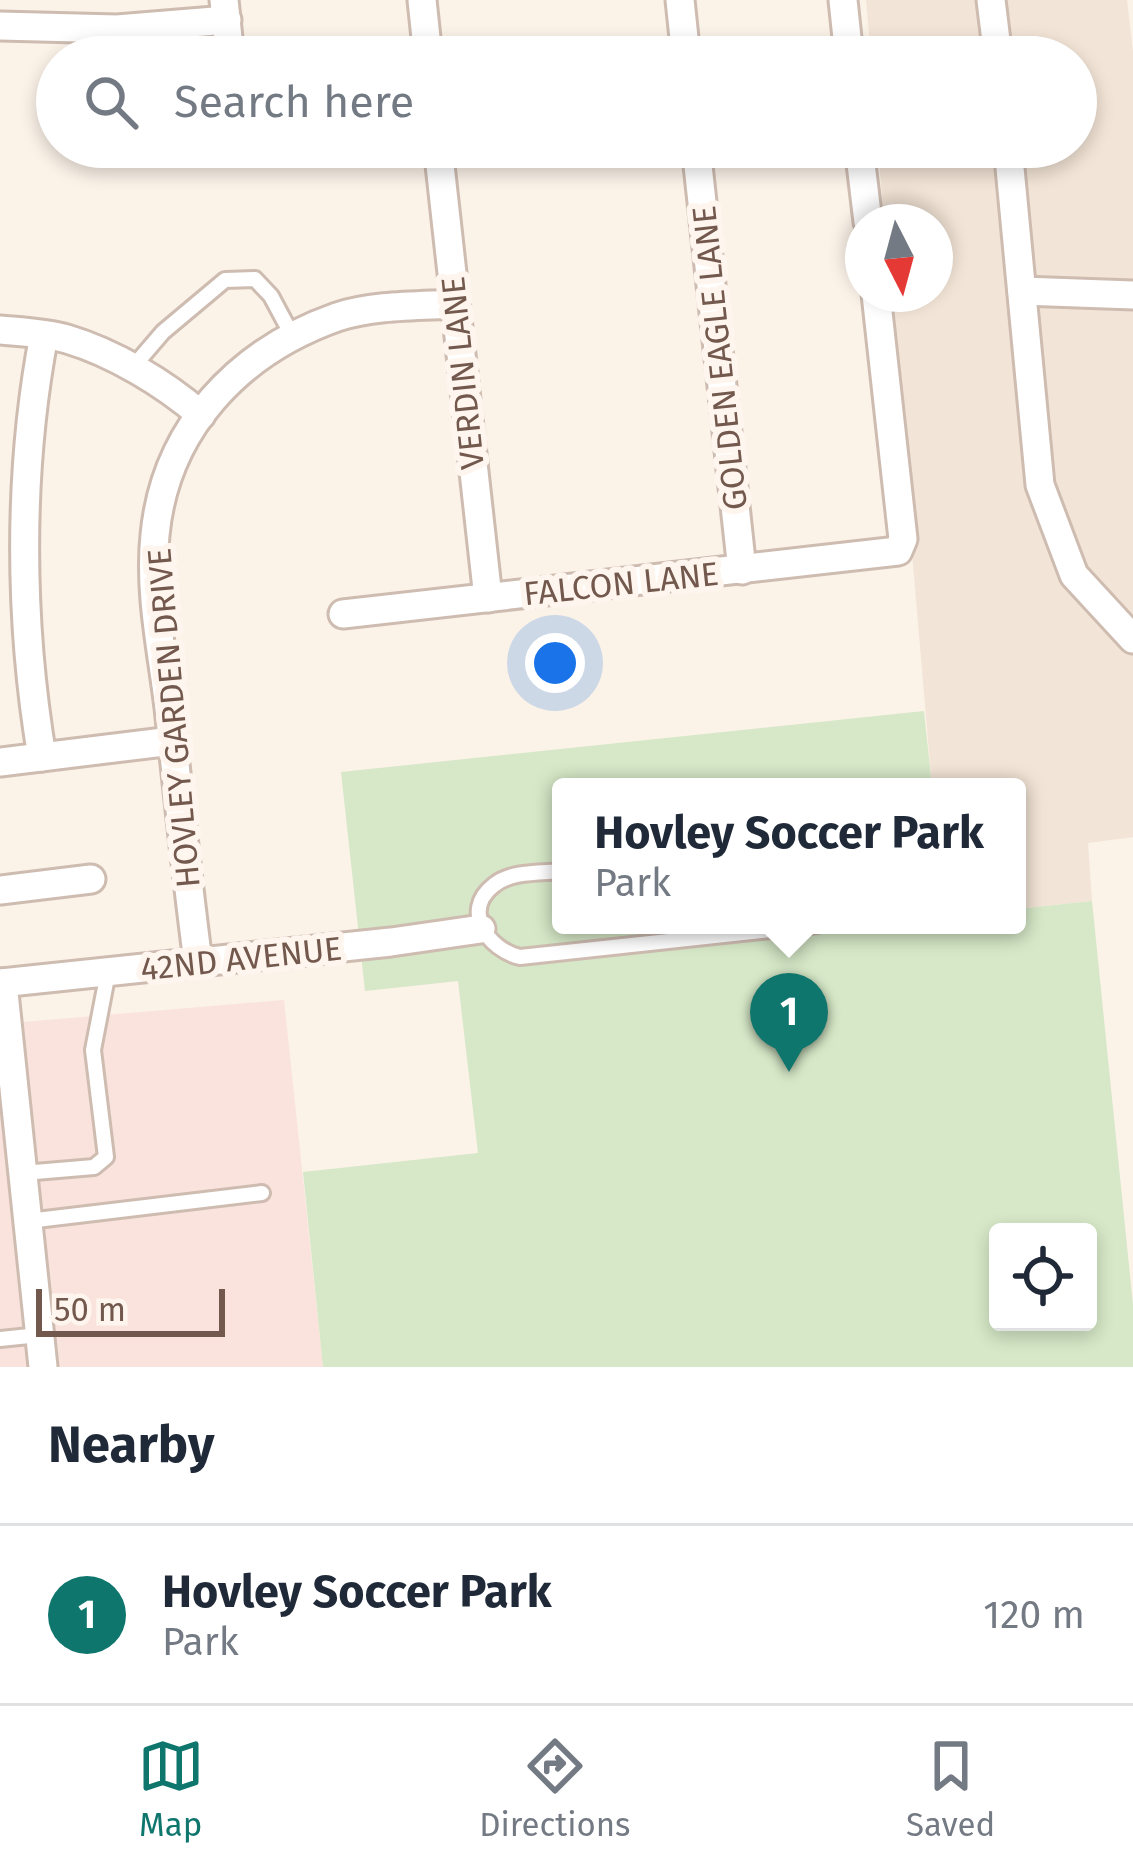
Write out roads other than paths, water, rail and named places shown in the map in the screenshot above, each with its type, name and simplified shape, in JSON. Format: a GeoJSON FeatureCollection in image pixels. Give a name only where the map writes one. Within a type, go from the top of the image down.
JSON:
{"type":"FeatureCollection","features":[{"type":"Feature","properties":{"kind":"street"},"geometry":{"type":"LineString","coordinates":[[422,0],[426,36]]}},
{"type":"Feature","properties":{"kind":"street"},"geometry":{"type":"LineString","coordinates":[[680,0],[684,36]]}},
{"type":"Feature","properties":{"kind":"street"},"geometry":{"type":"LineString","coordinates":[[843,0],[847,36]]}},
{"type":"Feature","properties":{"kind":"street"},"geometry":{"type":"LineString","coordinates":[[991,0],[995,36]]}},
{"type":"Feature","properties":{"kind":"street"},"geometry":{"type":"LineString","coordinates":[[0,26],[117,29],[225,10]]}},
{"type":"Feature","properties":{"kind":"street","name":"VERDIN LANE"},"geometry":{"type":"LineString","coordinates":[[440,168],[488,598]]}},
{"type":"Feature","properties":{"kind":"street","name":"GOLDEN EAGLE LANE"},"geometry":{"type":"LineString","coordinates":[[698,168],[742,570]]}},
{"type":"Feature","properties":{"kind":"street"},"geometry":{"type":"LineString","coordinates":[[862,168],[866,204]]}},
{"type":"Feature","properties":{"kind":"street"},"geometry":{"type":"LineString","coordinates":[[1010,168],[1040,485],[1074,575],[1133,639]]}},
{"type":"Feature","properties":{"kind":"street"},"geometry":{"type":"LineString","coordinates":[[1022,291],[1133,295]]}},
{"type":"Feature","properties":{"kind":"street","name":"HOVLEY GARDEN DRIVE"},"geometry":{"type":"LineString","coordinates":[[198,962],[153,588],[160,493],[172,457],[224,384],[266,353],[351,314],[455,304]]}},
{"type":"Feature","properties":{"kind":"street","name":"FALCON LANE"},"geometry":{"type":"LineString","coordinates":[[343,614],[898,551],[903,539],[878,312]]}},
{"type":"Feature","properties":{"kind":"street"},"geometry":{"type":"LineString","coordinates":[[0,330],[67,339],[132,368],[201,415]]}},
{"type":"Feature","properties":{"kind":"street"},"geometry":{"type":"LineString","coordinates":[[42,757],[26,573],[30,409],[44,335]]}},
{"type":"Feature","properties":{"kind":"street"},"geometry":{"type":"LineString","coordinates":[[0,763],[172,742]]}},
{"type":"Feature","properties":{"kind":"street"},"geometry":{"type":"LineString","coordinates":[[0,890],[91,879]]}},
{"type":"Feature","properties":{"kind":"street","name":"42ND AVENUE"},"geometry":{"type":"LineString","coordinates":[[2,983],[481,929]]}},
{"type":"Feature","properties":{"kind":"street"},"geometry":{"type":"LineString","coordinates":[[2,983],[43,1367]]}},
{"type":"Feature","properties":{"kind":"lane"},"geometry":{"type":"LineString","coordinates":[[132,368],[163,332],[225,280],[255,278],[271,296],[294,339]]}},
{"type":"Feature","properties":{"kind":"lane"},"geometry":{"type":"LineString","coordinates":[[552,872],[511,876],[483,896],[481,929],[502,953],[520,958],[737,934]]}},
{"type":"Feature","properties":{"kind":"lane"},"geometry":{"type":"LineString","coordinates":[[20,1185],[94,1167],[106,1156],[93,1050],[108,972]]}},
{"type":"Feature","properties":{"kind":"lane"},"geometry":{"type":"LineString","coordinates":[[28,1221],[262,1193]]}},
{"type":"Feature","properties":{"kind":"lane"},"geometry":{"type":"LineString","coordinates":[[0,1339],[40,1335]]}},
{"type":"Feature","properties":{"kind":"place","name":"Hovley Soccer Park"},"geometry":{"type":"Point","coordinates":[789,1072]}}]}
